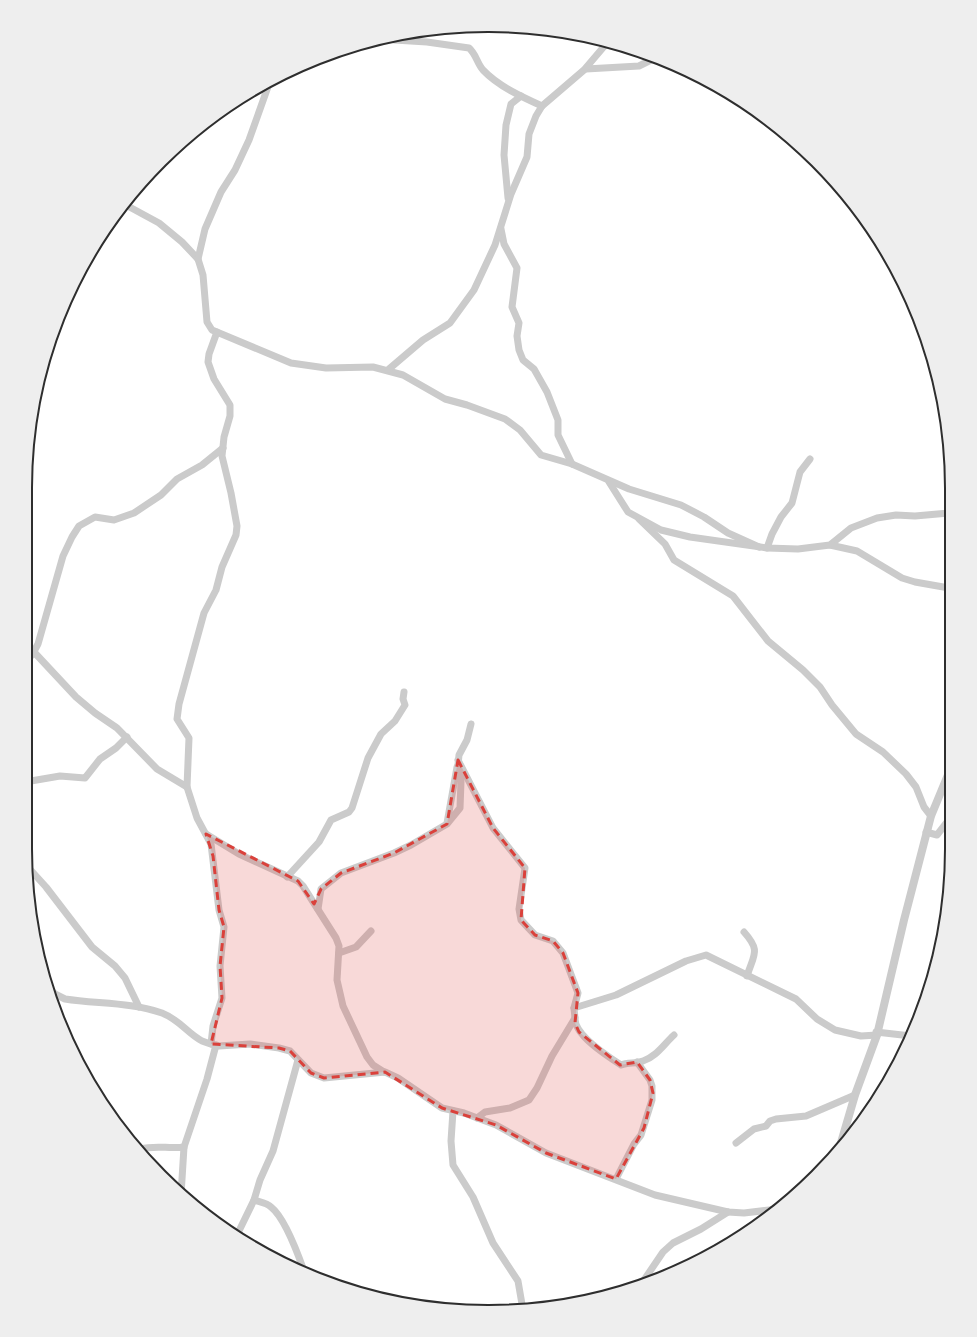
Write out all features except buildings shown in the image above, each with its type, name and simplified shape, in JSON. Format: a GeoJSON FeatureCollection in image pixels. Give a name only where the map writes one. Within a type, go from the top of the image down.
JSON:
{"type":"FeatureCollection","features":[{"type":"Feature","properties":{"kind":"street"},"geometry":{"type":"LineString","coordinates":[[399,41],[427,42],[469,48],[473,52],[482,69],[493,79],[521,96],[542,106]]}},
{"type":"Feature","properties":{"kind":"street"},"geometry":{"type":"LineString","coordinates":[[389,369],[423,340],[450,323],[456,316],[481,277],[501,227],[508,202],[527,157],[529,134],[542,106],[586,69],[603,47]]}},
{"type":"Feature","properties":{"kind":"street"},"geometry":{"type":"LineString","coordinates":[[586,69],[639,66],[648,61]]}},
{"type":"Feature","properties":{"kind":"street"},"geometry":{"type":"LineString","coordinates":[[198,259],[205,229],[220,192],[235,170],[246,146],[267,89]]}},
{"type":"Feature","properties":{"kind":"street"},"geometry":{"type":"LineString","coordinates":[[508,202],[504,155],[506,125],[511,104],[521,96]]}},
{"type":"Feature","properties":{"kind":"street"},"geometry":{"type":"LineString","coordinates":[[129,207],[159,223],[182,242],[198,259],[203,275],[207,322],[212,330],[291,363],[326,368],[374,367],[389,369],[420,384],[445,399],[479,409],[505,419],[520,430],[541,455],[572,464],[609,482],[681,505],[704,517],[728,533],[759,547]]}},
{"type":"Feature","properties":{"kind":"street"},"geometry":{"type":"LineString","coordinates":[[501,227],[504,244],[517,268],[512,307],[519,324],[517,336],[519,350],[524,360],[534,369],[547,392],[558,420],[558,435],[572,464]]}},
{"type":"Feature","properties":{"kind":"street"},"geometry":{"type":"LineString","coordinates":[[182,1186],[184,1148],[207,1079],[213,1044],[213,1026],[222,998],[220,966],[224,927],[219,910],[213,856],[206,834],[197,818],[187,787],[188,738],[177,719],[179,704],[204,614],[216,590],[222,567],[236,535],[237,526],[231,493],[222,463],[222,448],[230,416],[230,405],[214,379],[208,362],[209,354],[218,332]]}},
{"type":"Feature","properties":{"kind":"street"},"geometry":{"type":"LineString","coordinates":[[32,654],[43,628],[63,556],[79,526],[95,517],[114,520],[134,512],[161,496],[177,479],[202,465],[222,448]]}},
{"type":"Feature","properties":{"kind":"street"},"geometry":{"type":"LineString","coordinates":[[767,548],[772,534],[792,503],[800,472],[810,459]]}},
{"type":"Feature","properties":{"kind":"street"},"geometry":{"type":"LineString","coordinates":[[609,482],[622,507],[639,519],[661,530],[690,538],[767,548],[798,549],[830,545],[857,551],[902,578],[945,587]]}},
{"type":"Feature","properties":{"kind":"street"},"geometry":{"type":"LineString","coordinates":[[830,545],[850,528],[877,518],[896,515],[915,516],[945,513]]}},
{"type":"Feature","properties":{"kind":"street"},"geometry":{"type":"LineString","coordinates":[[639,519],[665,544],[674,560],[733,596],[768,641],[803,670],[820,687],[836,710],[856,734],[883,752],[899,766],[916,787],[924,807],[931,816]]}},
{"type":"Feature","properties":{"kind":"street"},"geometry":{"type":"LineString","coordinates":[[34,652],[76,696],[95,713],[111,722],[157,769],[187,787]]}},
{"type":"Feature","properties":{"kind":"street"},"geometry":{"type":"LineString","coordinates":[[287,876],[319,842],[331,820],[349,812],[352,808],[366,761],[382,734],[403,710],[405,705],[403,699],[404,692]]}},
{"type":"Feature","properties":{"kind":"street"},"geometry":{"type":"LineString","coordinates":[[318,909],[321,889],[341,873],[394,853],[447,824],[459,755],[467,740],[471,724]]}},
{"type":"Feature","properties":{"kind":"street"},"geometry":{"type":"LineString","coordinates":[[32,781],[60,776],[85,778],[100,759],[116,748],[126,737]]}},
{"type":"Feature","properties":{"kind":"street"},"geometry":{"type":"LineString","coordinates":[[458,762],[493,828],[525,868],[519,909],[521,920],[534,934],[553,941],[563,953],[578,993],[574,1008],[575,1023],[579,1032],[620,1065],[648,1059],[658,1052],[674,1035]]}},
{"type":"Feature","properties":{"kind":"street"},"geometry":{"type":"LineString","coordinates":[[843,1136],[855,1095],[877,1033],[926,832],[945,782]]}},
{"type":"Feature","properties":{"kind":"street"},"geometry":{"type":"LineString","coordinates":[[926,832],[937,835],[945,825]]}},
{"type":"Feature","properties":{"kind":"street"},"geometry":{"type":"LineString","coordinates":[[206,834],[239,854],[298,881],[303,886],[336,938],[339,946],[336,980],[342,1006],[367,1057],[374,1065],[398,1078],[435,1105],[496,1125],[546,1153],[669,1200],[728,1212],[744,1213],[767,1210]]}},
{"type":"Feature","properties":{"kind":"street"},"geometry":{"type":"LineString","coordinates":[[33,872],[46,887],[92,947],[115,966],[125,978],[139,1007]]}},
{"type":"Feature","properties":{"kind":"street"},"geometry":{"type":"LineString","coordinates":[[339,953],[356,947],[372,931]]}},
{"type":"Feature","properties":{"kind":"street"},"geometry":{"type":"LineString","coordinates":[[744,932],[752,941],[755,948],[747,976]]}},
{"type":"Feature","properties":{"kind":"street"},"geometry":{"type":"LineString","coordinates":[[574,1008],[616,995],[686,961],[703,955],[796,999],[817,1020],[835,1030],[862,1036],[877,1033],[904,1035]]}},
{"type":"Feature","properties":{"kind":"street"},"geometry":{"type":"LineString","coordinates":[[56,994],[65,999],[139,1007],[161,1013],[182,1023],[195,1036],[213,1044],[264,1045],[290,1051],[311,1073],[324,1078],[385,1072]]}},
{"type":"Feature","properties":{"kind":"street"},"geometry":{"type":"LineString","coordinates":[[477,1118],[485,1112],[510,1108],[529,1100],[537,1088],[552,1056],[575,1018]]}},
{"type":"Feature","properties":{"kind":"street"},"geometry":{"type":"LineString","coordinates":[[239,1231],[254,1200],[281,1129],[298,1060]]}},
{"type":"Feature","properties":{"kind":"street"},"geometry":{"type":"LineString","coordinates":[[616,1179],[634,1144],[641,1135],[652,1100],[652,1086],[650,1080],[636,1062]]}},
{"type":"Feature","properties":{"kind":"street"},"geometry":{"type":"LineString","coordinates":[[736,1143],[754,1129],[766,1126],[776,1119],[806,1116],[855,1095]]}},
{"type":"Feature","properties":{"kind":"street"},"geometry":{"type":"LineString","coordinates":[[453,1111],[451,1141],[453,1165],[473,1197],[493,1243],[518,1280],[522,1304]]}},
{"type":"Feature","properties":{"kind":"street"},"geometry":{"type":"LineString","coordinates":[[144,1148],[184,1148]]}},
{"type":"Feature","properties":{"kind":"street"},"geometry":{"type":"LineString","coordinates":[[254,1200],[270,1206],[275,1211],[296,1249],[302,1265]]}},
{"type":"Feature","properties":{"kind":"street"},"geometry":{"type":"LineString","coordinates":[[646,1277],[663,1252],[673,1243],[701,1229],[728,1212]]}},
{"type":"Feature","properties":{"kind":"highlighted area"},"geometry":{"type":"Polygon","coordinates":[[[458,760],[493,828],[525,868],[521,920],[535,935],[553,941],[563,953],[578,993],[575,1023],[579,1032],[620,1065],[637,1062],[650,1080],[653,1093],[644,1128],[616,1179],[546,1153],[496,1125],[442,1108],[385,1072],[324,1078],[311,1073],[290,1051],[279,1048],[211,1044],[222,998],[220,966],[224,927],[219,910],[213,856],[206,834],[298,881],[314,904],[321,889],[341,873],[394,853],[447,824],[458,760]]]}}]}
